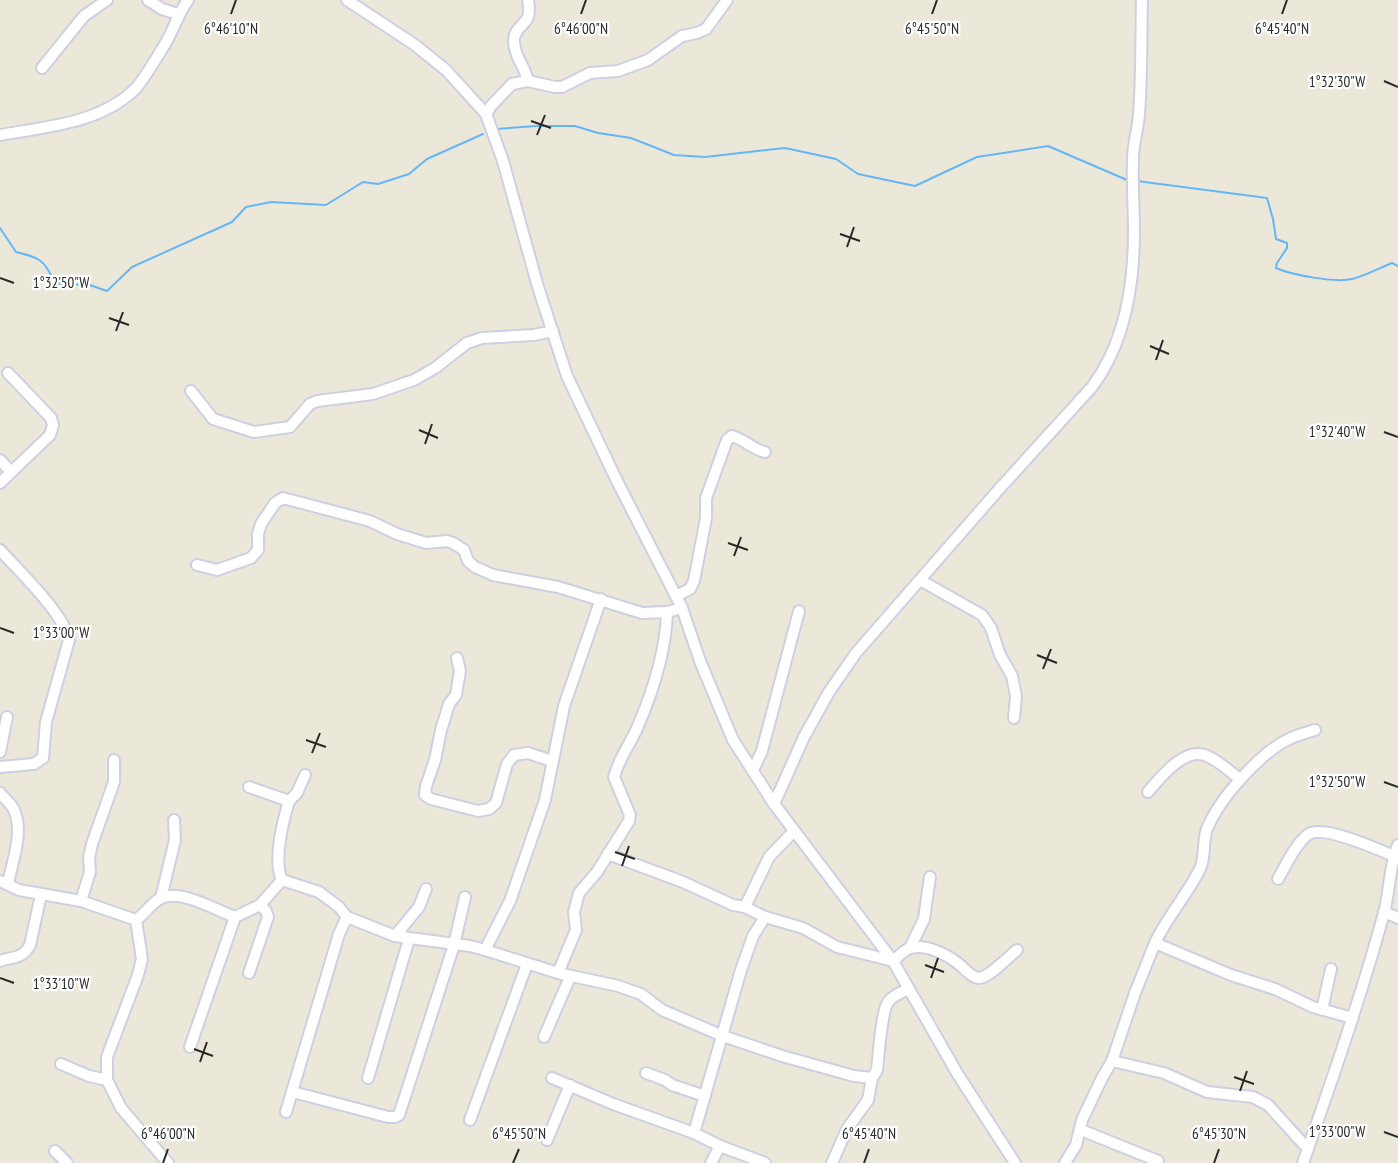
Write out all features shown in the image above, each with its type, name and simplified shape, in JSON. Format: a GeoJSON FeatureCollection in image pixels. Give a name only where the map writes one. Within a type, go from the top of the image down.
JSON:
{"type":"FeatureCollection","features":[{"type":"Feature","properties":{"kind":"street"},"geometry":{"type":"LineString","coordinates":[[42,68],[84,16],[107,0]]}},
{"type":"Feature","properties":{"kind":"street"},"geometry":{"type":"LineString","coordinates":[[148,0],[162,9],[178,14]]}},
{"type":"Feature","properties":{"kind":"street"},"geometry":{"type":"LineString","coordinates":[[0,135],[80,118],[115,105],[138,86],[167,41],[178,14],[188,0]]}},
{"type":"Feature","properties":{"kind":"street"},"geometry":{"type":"LineString","coordinates":[[348,0],[415,45],[446,70],[486,114],[503,160],[559,355],[575,394],[682,608],[700,661],[733,740],[774,804],[893,961],[957,1073],[1015,1163]]}},
{"type":"Feature","properties":{"kind":"street"},"geometry":{"type":"LineString","coordinates":[[528,0],[529,14],[526,21],[519,27],[514,42],[528,81]]}},
{"type":"Feature","properties":{"kind":"street"},"geometry":{"type":"LineString","coordinates":[[486,114],[512,84],[528,81],[562,87],[590,73],[618,71],[637,65],[682,36],[706,29],[727,0]]}},
{"type":"Feature","properties":{"kind":"street"},"geometry":{"type":"LineString","coordinates":[[774,804],[804,737],[829,692],[856,653],[1092,387],[1103,372],[1117,342],[1126,312],[1134,234],[1132,157],[1139,120],[1142,84],[1142,0]]}},
{"type":"Feature","properties":{"kind":"street"},"geometry":{"type":"LineString","coordinates":[[191,391],[207,413],[219,422],[254,432],[286,428],[294,424],[310,404],[317,401],[373,394],[414,380],[435,368],[467,343],[482,338],[534,335],[553,331]]}},
{"type":"Feature","properties":{"kind":"street"},"geometry":{"type":"LineString","coordinates":[[0,483],[50,435],[53,425],[51,418],[8,373]]}},
{"type":"Feature","properties":{"kind":"street"},"geometry":{"type":"LineString","coordinates":[[676,596],[690,589],[694,580],[706,518],[706,498],[727,440],[732,436],[740,438],[765,452]]}},
{"type":"Feature","properties":{"kind":"street"},"geometry":{"type":"LineString","coordinates":[[0,460],[11,472]]}},
{"type":"Feature","properties":{"kind":"street"},"geometry":{"type":"LineString","coordinates":[[197,565],[217,570],[251,558],[258,550],[258,534],[261,524],[275,503],[283,498],[370,522],[426,543],[447,541],[453,543],[464,550],[468,561],[475,567],[493,575],[558,587],[601,599],[632,611],[667,612],[682,608]]}},
{"type":"Feature","properties":{"kind":"street"},"geometry":{"type":"LineString","coordinates":[[0,550],[68,629],[69,640],[46,722],[43,758],[34,764],[0,767]]}},
{"type":"Feature","properties":{"kind":"street"},"geometry":{"type":"LineString","coordinates":[[920,580],[982,615],[991,628],[1000,655],[1012,676],[1016,696],[1014,718]]}},
{"type":"Feature","properties":{"kind":"street"},"geometry":{"type":"LineString","coordinates":[[485,950],[510,901],[544,800],[564,706],[601,599]]}},
{"type":"Feature","properties":{"kind":"street"},"geometry":{"type":"LineString","coordinates":[[753,770],[762,751],[799,610]]}},
{"type":"Feature","properties":{"kind":"street"},"geometry":{"type":"LineString","coordinates":[[558,974],[576,930],[573,912],[579,894],[627,826],[630,815],[614,777],[638,726],[663,653],[667,612]]}},
{"type":"Feature","properties":{"kind":"street"},"geometry":{"type":"LineString","coordinates":[[457,658],[460,671],[456,695],[450,704],[441,730],[425,795],[431,799],[478,811],[489,809],[496,803],[507,764],[514,755],[528,753],[552,761]]}},
{"type":"Feature","properties":{"kind":"street"},"geometry":{"type":"LineString","coordinates":[[0,752],[7,717]]}},
{"type":"Feature","properties":{"kind":"street"},"geometry":{"type":"LineString","coordinates":[[1065,1163],[1076,1145],[1082,1120],[1112,1060],[1155,943],[1168,918],[1201,867],[1204,856],[1204,838],[1208,826],[1222,802],[1240,779],[1269,751],[1290,739],[1315,730]]}},
{"type":"Feature","properties":{"kind":"street"},"geometry":{"type":"LineString","coordinates":[[1148,792],[1181,760],[1199,753],[1208,756],[1240,779]]}},
{"type":"Feature","properties":{"kind":"street"},"geometry":{"type":"LineString","coordinates":[[81,901],[90,872],[89,858],[114,782],[114,760]]}},
{"type":"Feature","properties":{"kind":"street"},"geometry":{"type":"LineString","coordinates":[[305,775],[297,794],[289,801],[280,846],[279,873],[282,880],[319,892],[339,907],[347,917],[395,936],[485,950],[558,974],[618,986],[641,994],[662,1010],[723,1036],[800,1061],[854,1076],[872,1078]]}},
{"type":"Feature","properties":{"kind":"street"},"geometry":{"type":"LineString","coordinates":[[249,787],[289,801]]}},
{"type":"Feature","properties":{"kind":"street"},"geometry":{"type":"LineString","coordinates":[[0,793],[13,808],[17,821],[17,833],[4,883],[19,890],[81,901],[136,920]]}},
{"type":"Feature","properties":{"kind":"street"},"geometry":{"type":"LineString","coordinates":[[136,920],[161,898],[175,840],[174,820]]}},
{"type":"Feature","properties":{"kind":"street"},"geometry":{"type":"LineString","coordinates":[[745,907],[769,857],[794,831]]}},
{"type":"Feature","properties":{"kind":"street"},"geometry":{"type":"LineString","coordinates":[[1278,879],[1291,856],[1307,835],[1315,831],[1327,832],[1394,856]]}},
{"type":"Feature","properties":{"kind":"street"},"geometry":{"type":"LineString","coordinates":[[1303,1163],[1353,1018],[1384,912],[1398,845]]}},
{"type":"Feature","properties":{"kind":"street"},"geometry":{"type":"LineString","coordinates":[[608,854],[683,882],[733,905],[745,907],[765,917],[802,928],[837,946],[893,961]]}},
{"type":"Feature","properties":{"kind":"street"},"geometry":{"type":"LineString","coordinates":[[893,961],[910,948],[924,919],[930,877]]}},
{"type":"Feature","properties":{"kind":"street"},"geometry":{"type":"LineString","coordinates":[[190,1047],[235,917],[260,905],[282,880]]}},
{"type":"Feature","properties":{"kind":"street"},"geometry":{"type":"LineString","coordinates":[[395,936],[419,907],[426,889]]}},
{"type":"Feature","properties":{"kind":"street"},"geometry":{"type":"LineString","coordinates":[[0,961],[22,957],[26,952],[30,945],[41,895]]}},
{"type":"Feature","properties":{"kind":"street"},"geometry":{"type":"LineString","coordinates":[[161,898],[183,897],[235,917]]}},
{"type":"Feature","properties":{"kind":"street"},"geometry":{"type":"LineString","coordinates":[[293,1092],[388,1117],[399,1115],[454,945],[465,897]]}},
{"type":"Feature","properties":{"kind":"street"},"geometry":{"type":"LineString","coordinates":[[249,974],[268,917],[260,905]]}},
{"type":"Feature","properties":{"kind":"street"},"geometry":{"type":"LineString","coordinates":[[1384,912],[1398,918]]}},
{"type":"Feature","properties":{"kind":"street"},"geometry":{"type":"LineString","coordinates":[[286,1112],[339,934],[347,917]]}},
{"type":"Feature","properties":{"kind":"street"},"geometry":{"type":"LineString","coordinates":[[693,1133],[745,959],[753,936],[765,917]]}},
{"type":"Feature","properties":{"kind":"street"},"geometry":{"type":"LineString","coordinates":[[136,920],[141,959],[138,975],[107,1058],[107,1080],[121,1108],[168,1163]]}},
{"type":"Feature","properties":{"kind":"street"},"geometry":{"type":"LineString","coordinates":[[368,1078],[409,939]]}},
{"type":"Feature","properties":{"kind":"street"},"geometry":{"type":"LineString","coordinates":[[1155,943],[1231,975],[1275,989],[1322,1010],[1353,1018]]}},
{"type":"Feature","properties":{"kind":"street"},"geometry":{"type":"LineString","coordinates":[[910,948],[919,947],[940,953],[979,978],[988,974],[1017,950]]}},
{"type":"Feature","properties":{"kind":"street"},"geometry":{"type":"LineString","coordinates":[[470,1120],[527,964]]}},
{"type":"Feature","properties":{"kind":"street"},"geometry":{"type":"LineString","coordinates":[[1322,1010],[1331,969]]}},
{"type":"Feature","properties":{"kind":"street"},"geometry":{"type":"LineString","coordinates":[[544,1037],[570,977]]}},
{"type":"Feature","properties":{"kind":"street"},"geometry":{"type":"LineString","coordinates":[[832,1163],[847,1129],[867,1100],[872,1078],[877,1070],[884,1011],[894,996],[909,989]]}},
{"type":"Feature","properties":{"kind":"street"},"geometry":{"type":"LineString","coordinates":[[1112,1060],[1164,1073],[1207,1092],[1253,1097],[1268,1105],[1308,1149]]}},
{"type":"Feature","properties":{"kind":"street"},"geometry":{"type":"LineString","coordinates":[[61,1064],[89,1076],[107,1080]]}},
{"type":"Feature","properties":{"kind":"street"},"geometry":{"type":"LineString","coordinates":[[646,1073],[705,1096]]}},
{"type":"Feature","properties":{"kind":"street"},"geometry":{"type":"LineString","coordinates":[[552,1078],[613,1104],[693,1133],[743,1159],[765,1163]]}},
{"type":"Feature","properties":{"kind":"street"},"geometry":{"type":"LineString","coordinates":[[547,1140],[570,1085]]}},
{"type":"Feature","properties":{"kind":"street"},"geometry":{"type":"LineString","coordinates":[[1081,1131],[1158,1161]]}},
{"type":"Feature","properties":{"kind":"street"},"geometry":{"type":"LineString","coordinates":[[711,1163],[720,1146]]}},
{"type":"Feature","properties":{"kind":"street"},"geometry":{"type":"LineString","coordinates":[[55,1150],[67,1163]]}},
{"type":"Feature","properties":{"kind":"waterway"},"geometry":{"type":"LineString","coordinates":[[496,129],[575,126],[598,133],[631,138],[674,155],[705,157],[785,148],[836,159],[858,174],[915,186],[977,157],[1048,146],[1127,180]]}},
{"type":"Feature","properties":{"kind":"waterway"},"geometry":{"type":"LineString","coordinates":[[0,228],[16,252],[31,256],[44,264],[55,283],[87,284],[107,291],[132,267],[232,222],[246,207],[271,202],[326,205],[363,182],[378,184],[409,174],[427,159],[483,134]]}},
{"type":"Feature","properties":{"kind":"waterway"},"geometry":{"type":"LineString","coordinates":[[1137,181],[1267,198],[1276,239],[1287,243],[1287,248],[1276,268],[1283,271],[1314,278],[1345,280],[1362,276],[1392,263],[1398,266]]}}]}
